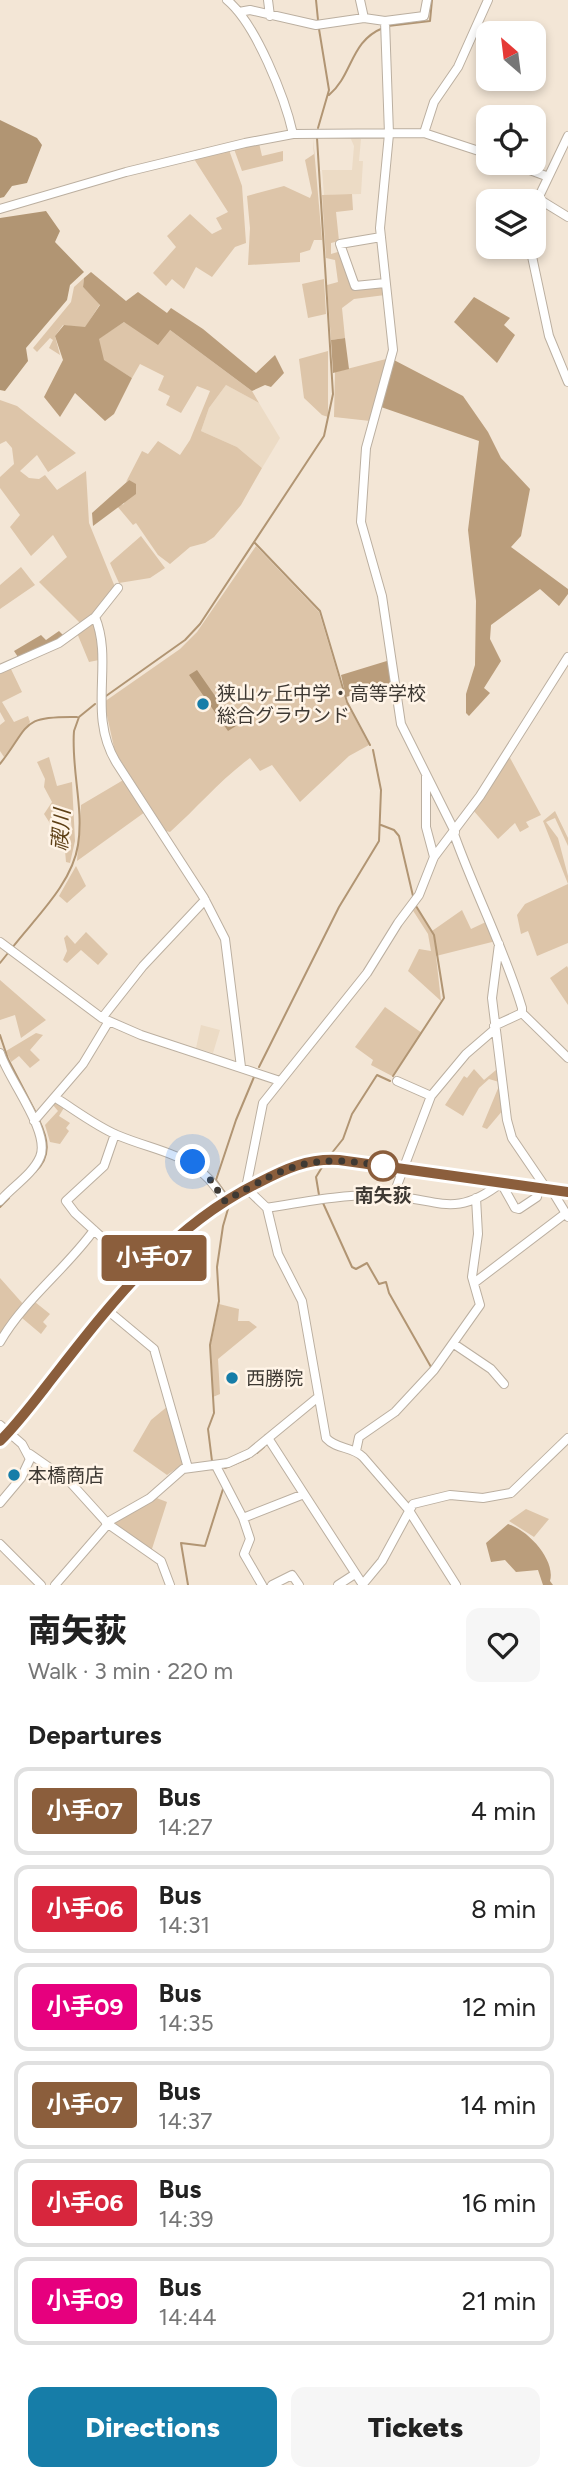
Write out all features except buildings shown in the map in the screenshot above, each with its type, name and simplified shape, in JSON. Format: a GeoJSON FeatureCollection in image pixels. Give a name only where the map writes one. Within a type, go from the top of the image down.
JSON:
{"type":"FeatureCollection","features":[{"type":"Feature","properties":{"kind":"main road"},"geometry":{"type":"LineString","coordinates":[[0,1441],[106,1309],[140,1272],[197,1220],[246,1188],[287,1168],[313,1160],[401,1168],[568,1192]]}},
{"type":"Feature","properties":{"kind":"street"},"geometry":{"type":"LineString","coordinates":[[227,0],[239,12],[282,92],[293,134]]}},
{"type":"Feature","properties":{"kind":"street"},"geometry":{"type":"LineString","coordinates":[[268,0],[270,16]]}},
{"type":"Feature","properties":{"kind":"street"},"geometry":{"type":"LineString","coordinates":[[360,0],[364,18]]}},
{"type":"Feature","properties":{"kind":"street"},"geometry":{"type":"LineString","coordinates":[[239,12],[250,10],[323,26],[364,18],[385,21],[421,18],[426,12],[427,0]]}},
{"type":"Feature","properties":{"kind":"street"},"geometry":{"type":"LineString","coordinates":[[424,133],[434,102],[458,67],[488,0]]}},
{"type":"Feature","properties":{"kind":"street"},"geometry":{"type":"LineString","coordinates":[[385,21],[389,134],[381,237],[393,350],[366,448],[361,522],[382,596],[401,723],[455,833],[473,890],[499,944],[522,1013],[568,1058]]}},
{"type":"Feature","properties":{"kind":"street"},"geometry":{"type":"LineString","coordinates":[[0,209],[138,169],[293,134],[424,133],[476,150]]}},
{"type":"Feature","properties":{"kind":"street"},"geometry":{"type":"LineString","coordinates":[[540,189],[568,136]]}},
{"type":"Feature","properties":{"kind":"street"},"geometry":{"type":"LineString","coordinates":[[546,207],[568,217]]}},
{"type":"Feature","properties":{"kind":"street"},"geometry":{"type":"LineString","coordinates":[[381,237],[340,244],[355,286],[385,283]]}},
{"type":"Feature","properties":{"kind":"street"},"geometry":{"type":"LineString","coordinates":[[533,259],[549,336],[568,382]]}},
{"type":"Feature","properties":{"kind":"street"},"geometry":{"type":"LineString","coordinates":[[0,669],[51,648],[95,617],[118,588]]}},
{"type":"Feature","properties":{"kind":"street"},"geometry":{"type":"LineString","coordinates":[[95,617],[102,646],[100,708],[110,749],[218,922],[229,953],[242,1067]]}},
{"type":"Feature","properties":{"kind":"street"},"geometry":{"type":"LineString","coordinates":[[456,1585],[408,1509],[356,1451],[335,1446],[326,1438],[302,1301],[278,1254],[267,1208],[246,1188],[263,1103],[368,973],[398,923],[419,895],[434,858],[455,833],[568,657]]}},
{"type":"Feature","properties":{"kind":"street"},"geometry":{"type":"LineString","coordinates":[[426,776],[426,827],[434,858]]}},
{"type":"Feature","properties":{"kind":"street"},"geometry":{"type":"LineString","coordinates":[[34,1121],[56,1098],[143,966],[205,900]]}},
{"type":"Feature","properties":{"kind":"street"},"geometry":{"type":"LineString","coordinates":[[474,1283],[567,1215],[545,1188],[512,1138],[508,1126],[492,998],[499,944]]}},
{"type":"Feature","properties":{"kind":"street"},"geometry":{"type":"LineString","coordinates":[[6,947],[106,1020],[280,1081]]}},
{"type":"Feature","properties":{"kind":"street"},"geometry":{"type":"LineString","coordinates":[[393,1196],[401,1168],[431,1096],[466,1054],[494,1028],[522,1013]]}},
{"type":"Feature","properties":{"kind":"street"},"geometry":{"type":"LineString","coordinates":[[0,1053],[41,1140],[39,1159],[0,1201]]}},
{"type":"Feature","properties":{"kind":"street"},"geometry":{"type":"LineString","coordinates":[[397,1081],[431,1096]]}},
{"type":"Feature","properties":{"kind":"street"},"geometry":{"type":"LineString","coordinates":[[56,1098],[115,1134],[193,1162],[228,1199]]}},
{"type":"Feature","properties":{"kind":"street"},"geometry":{"type":"LineString","coordinates":[[115,1134],[104,1166],[66,1201],[140,1272]]}},
{"type":"Feature","properties":{"kind":"street"},"geometry":{"type":"LineString","coordinates":[[267,1208],[327,1198],[393,1196],[440,1205],[476,1198],[501,1183],[515,1208],[519,1209],[545,1188]]}},
{"type":"Feature","properties":{"kind":"street"},"geometry":{"type":"LineString","coordinates":[[356,1451],[359,1437],[395,1412],[454,1344],[480,1305],[472,1277],[478,1234],[476,1198]]}},
{"type":"Feature","properties":{"kind":"street"},"geometry":{"type":"LineString","coordinates":[[0,1342],[94,1230]]}},
{"type":"Feature","properties":{"kind":"street"},"geometry":{"type":"LineString","coordinates":[[106,1309],[154,1349],[188,1468]]}},
{"type":"Feature","properties":{"kind":"street"},"geometry":{"type":"LineString","coordinates":[[454,1344],[491,1369],[504,1384]]}},
{"type":"Feature","properties":{"kind":"street"},"geometry":{"type":"LineString","coordinates":[[55,1585],[107,1523],[150,1498],[176,1473],[188,1468],[216,1466],[239,1459],[317,1398]]}},
{"type":"Feature","properties":{"kind":"street"},"geometry":{"type":"LineString","coordinates":[[0,1425],[30,1454],[70,1482],[107,1523],[161,1561],[170,1585]]}},
{"type":"Feature","properties":{"kind":"street"},"geometry":{"type":"LineString","coordinates":[[268,1438],[363,1585],[382,1561],[408,1509],[437,1497],[483,1498],[511,1493],[568,1438]]}},
{"type":"Feature","properties":{"kind":"street"},"geometry":{"type":"LineString","coordinates":[[0,1503],[30,1464],[30,1454]]}},
{"type":"Feature","properties":{"kind":"street"},"geometry":{"type":"LineString","coordinates":[[216,1466],[243,1518],[250,1539],[244,1553],[262,1585]]}},
{"type":"Feature","properties":{"kind":"street"},"geometry":{"type":"LineString","coordinates":[[243,1518],[304,1494]]}},
{"type":"Feature","properties":{"kind":"street"},"geometry":{"type":"LineString","coordinates":[[0,1544],[41,1585]]}},
{"type":"Feature","properties":{"kind":"street"},"geometry":{"type":"LineString","coordinates":[[338,1585],[355,1574]]}},
{"type":"Feature","properties":{"kind":"street"},"geometry":{"type":"LineString","coordinates":[[272,1585],[292,1575],[299,1585]]}},
{"type":"Feature","properties":{"kind":"shaded area"},"geometry":{"type":"Polygon","coordinates":[[[0,120],[37,138],[42,145],[27,183],[12,186],[4,197],[0,198],[0,120]]]}},
{"type":"Feature","properties":{"kind":"shaded area"},"geometry":{"type":"Polygon","coordinates":[[[313,137],[322,240],[314,240],[310,250],[300,253],[300,262],[248,265],[250,228],[247,196],[284,186],[310,198],[312,193],[305,160],[314,154],[313,137]]]}},
{"type":"Feature","properties":{"kind":"shaded area"},"geometry":{"type":"Polygon","coordinates":[[[350,137],[361,139],[361,194],[324,195],[322,170],[352,170],[354,146],[350,137]]]}},
{"type":"Feature","properties":{"kind":"shaded area"},"geometry":{"type":"Polygon","coordinates":[[[259,143],[262,156],[283,151],[283,161],[242,171],[234,149],[259,143]]]}},
{"type":"Feature","properties":{"kind":"shaded area"},"geometry":{"type":"Polygon","coordinates":[[[229,150],[242,186],[246,243],[235,247],[212,277],[196,267],[184,289],[172,279],[166,286],[153,273],[176,247],[167,236],[190,214],[212,234],[222,229],[216,218],[228,212],[194,159],[229,150]]]}},
{"type":"Feature","properties":{"kind":"shaded area"},"geometry":{"type":"Polygon","coordinates":[[[352,194],[353,210],[336,212],[339,241],[331,243],[331,254],[341,251],[352,287],[384,287],[385,295],[354,299],[342,308],[345,338],[331,340],[327,285],[338,282],[335,260],[326,258],[322,195],[352,194]]]}},
{"type":"Feature","properties":{"kind":"shaded area"},"geometry":{"type":"Polygon","coordinates":[[[46,211],[60,231],[55,242],[84,272],[70,285],[67,300],[26,348],[28,361],[5,391],[0,390],[0,218],[46,211]]]}},
{"type":"Feature","properties":{"kind":"shaded area"},"geometry":{"type":"Polygon","coordinates":[[[91,272],[126,301],[138,292],[167,313],[171,308],[203,329],[256,373],[275,355],[284,373],[271,387],[265,385],[252,391],[170,330],[158,345],[124,322],[99,339],[104,360],[132,378],[114,414],[105,421],[75,393],[60,417],[44,397],[63,360],[55,336],[64,325],[85,327],[100,305],[83,287],[84,278],[91,272]]]}},
{"type":"Feature","properties":{"kind":"shaded area"},"geometry":{"type":"Polygon","coordinates":[[[84,278],[83,287],[100,304],[85,328],[63,325],[55,336],[60,355],[49,348],[53,340],[50,338],[37,352],[33,348],[71,302],[74,287],[84,278]]]}},
{"type":"Feature","properties":{"kind":"shaded area"},"geometry":{"type":"Polygon","coordinates":[[[324,279],[326,314],[308,318],[302,284],[324,279]]]}},
{"type":"Feature","properties":{"kind":"shaded area"},"geometry":{"type":"Polygon","coordinates":[[[474,297],[510,318],[504,325],[515,335],[497,363],[454,322],[474,297]]]}},
{"type":"Feature","properties":{"kind":"shaded area"},"geometry":{"type":"Polygon","coordinates":[[[124,322],[170,330],[252,391],[259,403],[226,385],[209,408],[201,431],[237,447],[262,468],[241,505],[214,537],[190,547],[170,564],[158,555],[136,523],[133,525],[117,506],[124,504],[129,480],[126,482],[142,451],[148,454],[158,441],[180,455],[190,440],[210,391],[197,386],[181,413],[166,405],[170,396],[158,390],[164,376],[140,364],[132,378],[103,360],[98,339],[124,322]]]}},
{"type":"Feature","properties":{"kind":"shaded area"},"geometry":{"type":"Polygon","coordinates":[[[345,338],[349,369],[333,373],[331,340],[345,338]]]}},
{"type":"Feature","properties":{"kind":"shaded area"},"geometry":{"type":"Polygon","coordinates":[[[328,351],[328,417],[322,415],[304,398],[299,359],[328,351]]]}},
{"type":"Feature","properties":{"kind":"shaded area"},"geometry":{"type":"Polygon","coordinates":[[[390,358],[370,421],[334,417],[335,372],[390,358]]]}},
{"type":"Feature","properties":{"kind":"shaded area"},"geometry":{"type":"Polygon","coordinates":[[[392,359],[463,396],[488,432],[501,458],[530,489],[521,536],[511,547],[568,589],[568,594],[559,606],[540,589],[491,625],[490,639],[501,661],[484,688],[490,693],[469,716],[466,713],[466,694],[475,665],[476,601],[468,530],[479,441],[381,407],[392,359]]]}},
{"type":"Feature","properties":{"kind":"shaded area"},"geometry":{"type":"Polygon","coordinates":[[[226,385],[259,403],[280,438],[262,468],[237,447],[201,431],[209,408],[226,385]]]}},
{"type":"Feature","properties":{"kind":"shaded area"},"geometry":{"type":"Polygon","coordinates":[[[0,400],[17,406],[76,453],[48,472],[37,455],[20,471],[29,478],[39,479],[45,475],[57,490],[86,471],[89,523],[115,587],[97,612],[81,624],[39,582],[67,557],[53,535],[31,556],[10,527],[20,515],[0,488],[0,477],[14,464],[12,448],[6,441],[0,444],[0,400]]]}},
{"type":"Feature","properties":{"kind":"shaded area"},"geometry":{"type":"Polygon","coordinates":[[[129,480],[136,484],[136,494],[93,526],[92,513],[129,480]]]}},
{"type":"Feature","properties":{"kind":"shaded area"},"geometry":{"type":"Polygon","coordinates":[[[141,536],[165,568],[150,578],[119,583],[110,563],[141,536]]]}},
{"type":"Feature","properties":{"kind":"shaded area"},"geometry":{"type":"Polygon","coordinates":[[[256,546],[319,612],[346,702],[369,745],[349,756],[300,802],[272,765],[260,771],[250,758],[170,832],[166,831],[115,752],[104,702],[180,649],[197,632],[256,546]]]}},
{"type":"Feature","properties":{"kind":"shaded area"},"geometry":{"type":"Polygon","coordinates":[[[21,567],[35,585],[0,609],[0,585],[21,567]]]}},
{"type":"Feature","properties":{"kind":"shaded area"},"geometry":{"type":"Polygon","coordinates":[[[93,623],[96,625],[99,660],[89,662],[77,633],[93,623]]]}},
{"type":"Feature","properties":{"kind":"shaded area"},"geometry":{"type":"Polygon","coordinates":[[[59,631],[64,636],[51,645],[18,657],[14,651],[41,635],[46,640],[59,631]]]}},
{"type":"Feature","properties":{"kind":"shaded area"},"geometry":{"type":"Polygon","coordinates":[[[390,660],[394,683],[346,697],[341,675],[390,660]]]}},
{"type":"Feature","properties":{"kind":"shaded area"},"geometry":{"type":"Polygon","coordinates":[[[10,667],[22,692],[2,702],[14,722],[28,716],[30,722],[4,757],[0,751],[0,725],[5,721],[0,712],[0,672],[10,667]]]}},
{"type":"Feature","properties":{"kind":"shaded area"},"geometry":{"type":"Polygon","coordinates":[[[197,670],[236,726],[228,731],[189,675],[197,670]]]}},
{"type":"Feature","properties":{"kind":"shaded area"},"geometry":{"type":"Polygon","coordinates":[[[509,756],[541,815],[526,822],[529,827],[520,832],[515,823],[498,839],[473,810],[509,756]]]}},
{"type":"Feature","properties":{"kind":"shaded area"},"geometry":{"type":"Polygon","coordinates":[[[49,757],[57,786],[72,782],[75,841],[70,863],[66,862],[64,839],[72,833],[71,820],[53,828],[44,814],[52,802],[44,787],[45,779],[37,762],[49,757]]]}},
{"type":"Feature","properties":{"kind":"shaded area"},"geometry":{"type":"Polygon","coordinates":[[[125,779],[145,812],[77,861],[81,805],[125,779]]]}},
{"type":"Feature","properties":{"kind":"shaded area"},"geometry":{"type":"Polygon","coordinates":[[[555,811],[568,838],[568,846],[555,818],[546,822],[558,838],[568,884],[543,821],[555,811]]]}},
{"type":"Feature","properties":{"kind":"shaded area"},"geometry":{"type":"Polygon","coordinates":[[[76,866],[86,886],[67,903],[59,896],[76,866]]]}},
{"type":"Feature","properties":{"kind":"shaded area"},"geometry":{"type":"Polygon","coordinates":[[[568,884],[568,943],[537,956],[528,931],[521,934],[517,915],[525,904],[568,884]]]}},
{"type":"Feature","properties":{"kind":"shaded area"},"geometry":{"type":"Polygon","coordinates":[[[415,905],[432,931],[462,910],[471,929],[488,921],[496,941],[436,956],[441,1001],[408,971],[419,949],[431,951],[428,934],[412,909],[415,905]]]}},
{"type":"Feature","properties":{"kind":"shaded area"},"geometry":{"type":"Polygon","coordinates":[[[86,932],[108,954],[98,965],[81,950],[67,963],[63,960],[67,951],[64,938],[67,935],[75,944],[86,932]]]}},
{"type":"Feature","properties":{"kind":"shaded area"},"geometry":{"type":"Polygon","coordinates":[[[567,966],[568,968],[568,1005],[550,978],[567,966]]]}},
{"type":"Feature","properties":{"kind":"shaded area"},"geometry":{"type":"Polygon","coordinates":[[[0,980],[46,1020],[21,1038],[15,1015],[0,1020],[0,980]]]}},
{"type":"Feature","properties":{"kind":"shaded area"},"geometry":{"type":"Polygon","coordinates":[[[385,1007],[422,1033],[392,1076],[371,1065],[373,1060],[355,1047],[385,1007]]]}},
{"type":"Feature","properties":{"kind":"shaded area"},"geometry":{"type":"Polygon","coordinates":[[[201,1025],[220,1030],[213,1053],[196,1048],[201,1025]]]}},
{"type":"Feature","properties":{"kind":"shaded area"},"geometry":{"type":"Polygon","coordinates":[[[36,1033],[43,1035],[30,1050],[40,1060],[30,1068],[19,1056],[11,1062],[6,1051],[36,1033]]]}},
{"type":"Feature","properties":{"kind":"shaded area"},"geometry":{"type":"Polygon","coordinates":[[[474,1069],[484,1080],[496,1070],[499,1082],[489,1079],[479,1088],[463,1116],[445,1105],[464,1076],[467,1078],[474,1069]]]}},
{"type":"Feature","properties":{"kind":"shaded area"},"geometry":{"type":"Polygon","coordinates":[[[499,1086],[503,1110],[487,1129],[482,1127],[499,1086]]]}},
{"type":"Feature","properties":{"kind":"shaded area"},"geometry":{"type":"Polygon","coordinates":[[[55,1102],[65,1106],[59,1116],[70,1123],[66,1128],[69,1131],[60,1144],[50,1142],[45,1125],[58,1111],[53,1105],[55,1102]]]}},
{"type":"Feature","properties":{"kind":"shaded area"},"geometry":{"type":"Polygon","coordinates":[[[0,1278],[24,1305],[0,1338],[0,1278]]]}},
{"type":"Feature","properties":{"kind":"shaded area"},"geometry":{"type":"Polygon","coordinates":[[[35,1302],[50,1314],[43,1322],[47,1326],[41,1334],[22,1318],[35,1302]]]}},
{"type":"Feature","properties":{"kind":"shaded area"},"geometry":{"type":"Polygon","coordinates":[[[219,1304],[239,1309],[238,1321],[249,1321],[257,1327],[218,1359],[220,1394],[213,1397],[211,1344],[219,1304]]]}},
{"type":"Feature","properties":{"kind":"shaded area"},"geometry":{"type":"Polygon","coordinates":[[[168,1406],[183,1464],[167,1475],[133,1451],[151,1420],[168,1406]]]}},
{"type":"Feature","properties":{"kind":"shaded area"},"geometry":{"type":"Polygon","coordinates":[[[154,1497],[167,1502],[151,1552],[112,1525],[154,1497]]]}},
{"type":"Feature","properties":{"kind":"shaded area"},"geometry":{"type":"Polygon","coordinates":[[[526,1509],[549,1519],[534,1537],[509,1521],[526,1509]]]}},
{"type":"Feature","properties":{"kind":"shaded area"},"geometry":{"type":"Polygon","coordinates":[[[508,1524],[524,1532],[545,1555],[553,1585],[543,1585],[538,1570],[516,1572],[505,1560],[491,1562],[486,1543],[508,1524]]]}},
{"type":"Feature","properties":{"kind":"waterway"},"geometry":{"type":"LineString","coordinates":[[316,0],[318,20]]}},
{"type":"Feature","properties":{"kind":"waterway"},"geometry":{"type":"LineString","coordinates":[[388,26],[430,21],[432,0]]}},
{"type":"Feature","properties":{"kind":"waterway"},"geometry":{"type":"LineString","coordinates":[[329,95],[343,78],[364,41],[383,28]]}},
{"type":"Feature","properties":{"kind":"waterway"},"geometry":{"type":"LineString","coordinates":[[318,128],[329,90],[319,29]]}},
{"type":"Feature","properties":{"kind":"waterway"},"geometry":{"type":"LineString","coordinates":[[106,696],[185,640],[200,624],[324,436],[333,394],[317,138]]}},
{"type":"Feature","properties":{"kind":"waterway"},"geometry":{"type":"LineString","coordinates":[[254,542],[320,611],[347,702],[370,745]]}},
{"type":"Feature","properties":{"kind":"waterway","name":"禊川"},"geometry":{"type":"LineString","coordinates":[[12,948],[61,887],[74,859],[79,831],[74,731],[79,717],[95,704]]}},
{"type":"Feature","properties":{"kind":"waterway"},"geometry":{"type":"LineString","coordinates":[[0,764],[29,725],[45,718],[77,717]]}},
{"type":"Feature","properties":{"kind":"waterway"},"geometry":{"type":"LineString","coordinates":[[259,1067],[339,907],[379,841],[381,790],[373,750]]}},
{"type":"Feature","properties":{"kind":"waterway"},"geometry":{"type":"LineString","coordinates":[[381,825],[394,830],[399,836],[413,896]]}},
{"type":"Feature","properties":{"kind":"waterway"},"geometry":{"type":"LineString","coordinates":[[393,1076],[444,998],[434,935],[416,906]]}},
{"type":"Feature","properties":{"kind":"waterway","name":"禊川"},"geometry":{"type":"LineString","coordinates":[[0,963],[8,953]]}},
{"type":"Feature","properties":{"kind":"waterway","name":"禊川"},"geometry":{"type":"LineString","coordinates":[[0,1035],[8,1059],[36,1113]]}},
{"type":"Feature","properties":{"kind":"waterway"},"geometry":{"type":"LineString","coordinates":[[331,1154],[343,1139],[352,1114],[377,1075],[390,1081]]}},
{"type":"Feature","properties":{"kind":"waterway"},"geometry":{"type":"LineString","coordinates":[[226,1194],[216,1180],[254,1077]]}},
{"type":"Feature","properties":{"kind":"waterway","name":"禊川"},"geometry":{"type":"LineString","coordinates":[[35,1172],[44,1160],[47,1147],[39,1120]]}},
{"type":"Feature","properties":{"kind":"waterway"},"geometry":{"type":"LineString","coordinates":[[319,1195],[316,1177],[324,1164]]}},
{"type":"Feature","properties":{"kind":"waterway","name":"禊川"},"geometry":{"type":"LineString","coordinates":[[0,1207],[9,1198]]}},
{"type":"Feature","properties":{"kind":"waterway"},"geometry":{"type":"LineString","coordinates":[[212,1461],[208,1429],[214,1413],[210,1345],[219,1301],[217,1267],[223,1226],[230,1202]]}},
{"type":"Feature","properties":{"kind":"waterway"},"geometry":{"type":"LineString","coordinates":[[323,1203],[352,1267],[356,1269],[367,1263],[379,1284],[386,1282],[389,1293],[431,1367]]}},
{"type":"Feature","properties":{"kind":"waterway"},"geometry":{"type":"LineString","coordinates":[[257,1453],[264,1447]]}},
{"type":"Feature","properties":{"kind":"waterway"},"geometry":{"type":"LineString","coordinates":[[225,1468],[249,1458]]}},
{"type":"Feature","properties":{"kind":"waterway"},"geometry":{"type":"LineString","coordinates":[[188,1585],[181,1543],[205,1546],[223,1489]]}},
{"type":"Feature","properties":{"kind":"bus line","name":"小手07"},"geometry":{"type":"LineString","coordinates":[[0,1441],[106,1309],[156,1256],[197,1220],[225,1201],[287,1168],[313,1160],[339,1160],[568,1192]]}},
{"type":"Feature","properties":{"kind":"place","name":"狭山ヶ丘中学・高等学校 総合グラウンド"},"geometry":{"type":"Point","coordinates":[203,704]}},
{"type":"Feature","properties":{"kind":"place","name":"南矢荻"},"geometry":{"type":"Point","coordinates":[383,1166]}},
{"type":"Feature","properties":{"kind":"place","name":"西勝院"},"geometry":{"type":"Point","coordinates":[232,1378]}},
{"type":"Feature","properties":{"kind":"place","name":"本橋商店"},"geometry":{"type":"Point","coordinates":[14,1475]}},
{"type":"Feature","properties":{"kind":"route"},"geometry":{"type":"LineString","coordinates":[[193,1162],[216,1185],[225,1201],[287,1168],[313,1160],[339,1160],[383,1166]]}}]}
